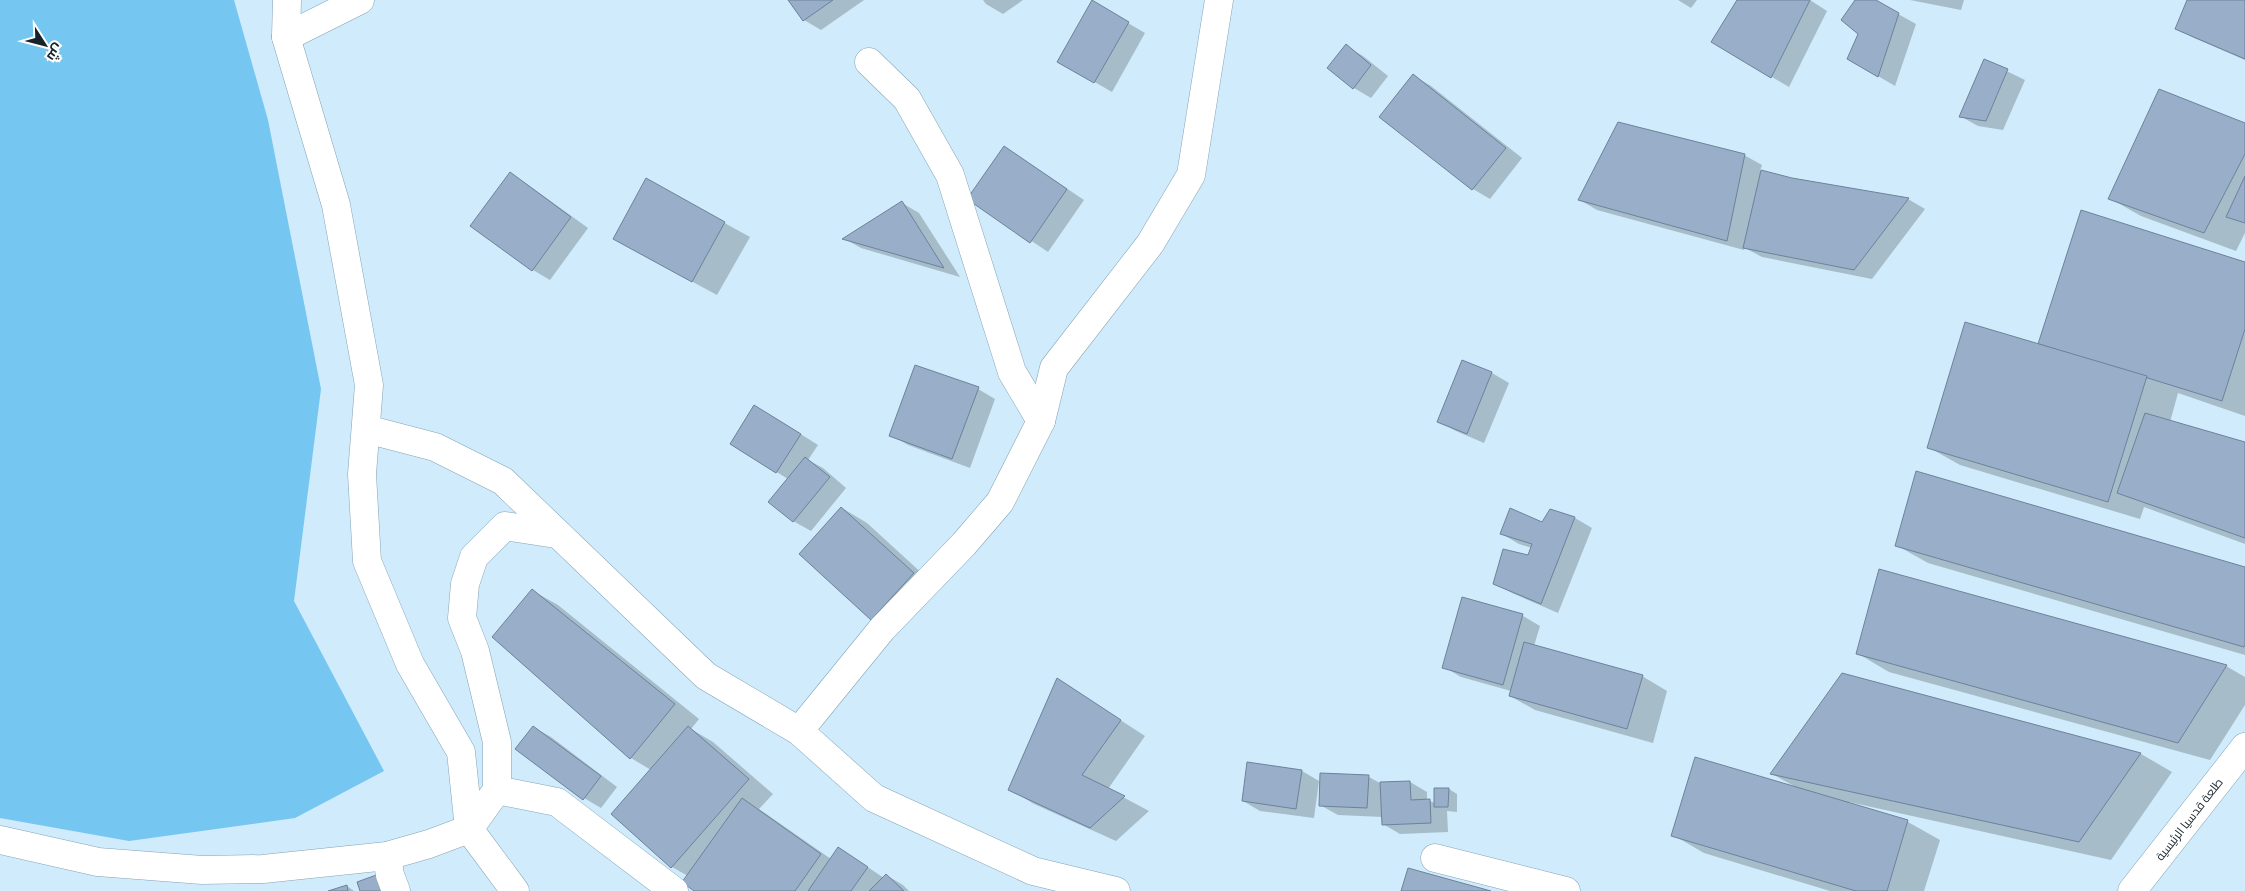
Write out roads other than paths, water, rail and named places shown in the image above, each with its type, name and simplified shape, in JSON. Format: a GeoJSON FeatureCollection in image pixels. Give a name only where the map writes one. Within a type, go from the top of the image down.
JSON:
{"type":"FeatureCollection","features":[{"type":"Feature","properties":{"kind":"street"},"geometry":{"type":"LineString","coordinates":[[287,0],[286,37],[336,205],[369,385],[362,474],[366,561],[410,664],[461,752],[469,829],[515,891]]}},
{"type":"Feature","properties":{"kind":"street"},"geometry":{"type":"LineString","coordinates":[[286,37],[360,0]]}},
{"type":"Feature","properties":{"kind":"street"},"geometry":{"type":"LineString","coordinates":[[799,731],[882,629],[964,544],[1000,502],[1041,420],[1054,368],[1150,244],[1191,175],[1219,0]]}},
{"type":"Feature","properties":{"kind":"street"},"geometry":{"type":"LineString","coordinates":[[869,62],[907,99],[950,175],[1012,372],[1041,420]]}},
{"type":"Feature","properties":{"kind":"street"},"geometry":{"type":"LineString","coordinates":[[366,428],[435,447],[503,481],[556,534],[706,676],[799,731],[874,798],[1033,871],[1116,891]]}},
{"type":"Feature","properties":{"kind":"street"},"geometry":{"type":"LineString","coordinates":[[0,840],[98,862],[150,868],[202,870],[263,869],[387,856],[429,844],[469,829],[497,790],[497,742],[475,651],[462,618],[465,584],[474,557],[505,526],[556,534]]}},
{"type":"Feature","properties":{"kind":"street","name":"طلعة قدسيا الرئيسية"},"geometry":{"type":"LineString","coordinates":[[2132,891],[2245,748]]}},
{"type":"Feature","properties":{"kind":"street"},"geometry":{"type":"LineString","coordinates":[[497,790],[557,802],[674,891]]}},
{"type":"Feature","properties":{"kind":"street"},"geometry":{"type":"LineString","coordinates":[[387,856],[390,876],[396,891]]}},
{"type":"Feature","properties":{"kind":"street"},"geometry":{"type":"LineString","coordinates":[[1435,858],[1566,891]]}}]}
